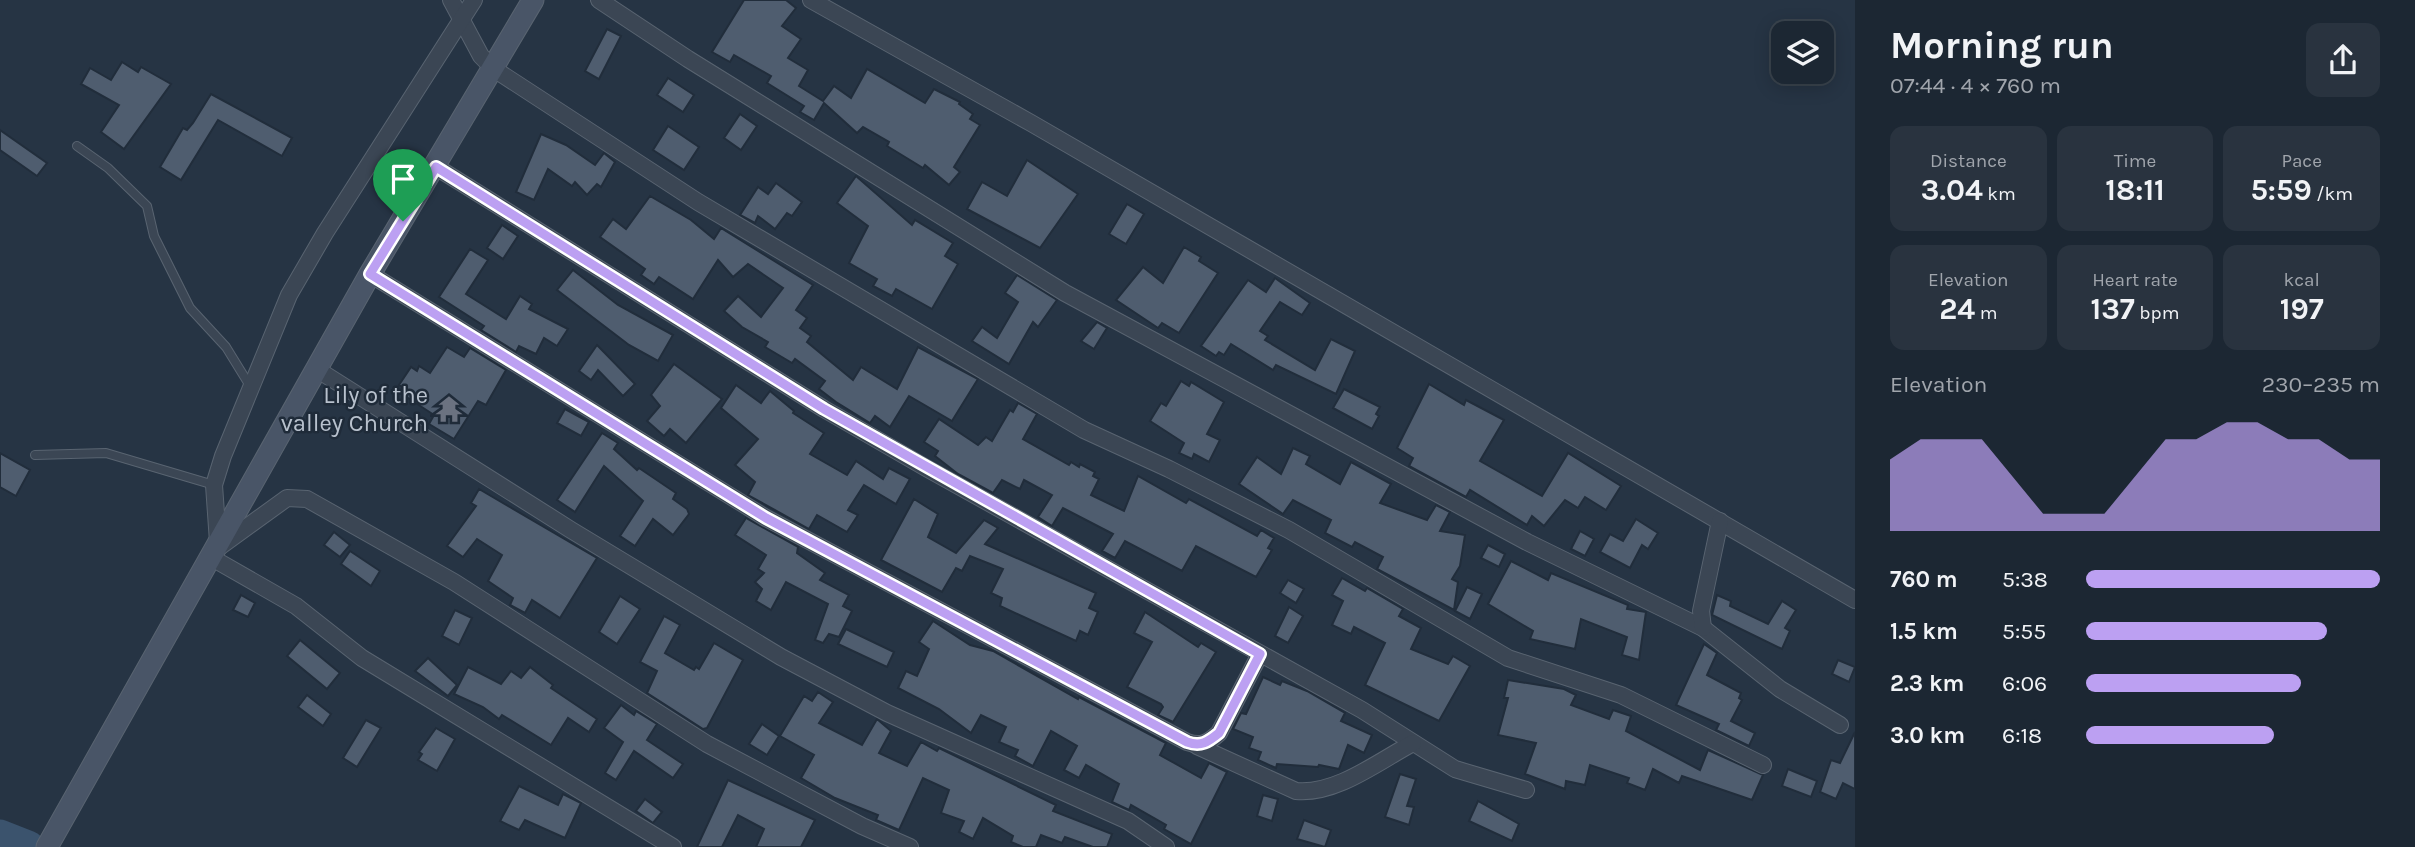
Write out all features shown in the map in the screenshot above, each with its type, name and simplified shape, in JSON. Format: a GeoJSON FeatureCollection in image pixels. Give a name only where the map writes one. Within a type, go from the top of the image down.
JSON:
{"type":"FeatureCollection","features":[{"type":"Feature","properties":{"kind":"main road"},"geometry":{"type":"LineString","coordinates":[[47,847],[370,274],[533,0]]}},
{"type":"Feature","properties":{"kind":"street"},"geometry":{"type":"LineString","coordinates":[[451,0],[481,56],[494,69],[687,195],[1084,430],[1169,469],[1289,530],[1508,658],[1621,695],[1763,765]]}},
{"type":"Feature","properties":{"kind":"street"},"geometry":{"type":"LineString","coordinates":[[215,553],[214,485],[289,295],[474,0]]}},
{"type":"Feature","properties":{"kind":"street"},"geometry":{"type":"LineString","coordinates":[[599,0],[699,66],[1065,293],[1527,542],[1703,628],[1780,689],[1840,725]]}},
{"type":"Feature","properties":{"kind":"street"},"geometry":{"type":"LineString","coordinates":[[811,0],[1031,123],[1855,600]]}},
{"type":"Feature","properties":{"kind":"street"},"geometry":{"type":"LineString","coordinates":[[436,167],[824,409],[1362,710],[1455,769],[1526,790]]}},
{"type":"Feature","properties":{"kind":"street"},"geometry":{"type":"LineString","coordinates":[[370,274],[766,518],[1197,746],[1296,791],[1312,792],[1329,788],[1413,743]]}},
{"type":"Feature","properties":{"kind":"street"},"geometry":{"type":"LineString","coordinates":[[318,370],[570,530],[781,657],[900,719],[1128,821],[1166,847]]}},
{"type":"Feature","properties":{"kind":"street"},"geometry":{"type":"LineString","coordinates":[[215,553],[288,498],[307,499],[466,589],[707,744],[862,826],[910,847]]}},
{"type":"Feature","properties":{"kind":"street"},"geometry":{"type":"LineString","coordinates":[[1703,628],[1700,611],[1720,521]]}},
{"type":"Feature","properties":{"kind":"street"},"geometry":{"type":"LineString","coordinates":[[215,553],[296,606],[373,665],[673,847]]}},
{"type":"Feature","properties":{"kind":"street"},"geometry":{"type":"LineString","coordinates":[[1197,746],[1210,741],[1219,733],[1260,654]]}},
{"type":"Feature","properties":{"kind":"lane"},"geometry":{"type":"LineString","coordinates":[[77,146],[108,168],[147,206],[154,236],[190,308],[226,347],[252,388]]}},
{"type":"Feature","properties":{"kind":"lane"},"geometry":{"type":"LineString","coordinates":[[34,455],[106,453],[214,485]]}},
{"type":"Feature","properties":{"kind":"building"},"geometry":{"type":"Polygon","coordinates":[[[744,0],[786,0],[796,8],[782,26],[801,39],[788,58],[808,70],[799,86],[823,101],[834,86],[851,98],[867,69],[925,103],[934,89],[960,102],[959,104],[973,114],[970,119],[980,125],[954,167],[960,172],[949,185],[925,165],[923,168],[887,146],[889,142],[863,127],[857,133],[824,103],[814,120],[800,112],[804,106],[767,83],[771,76],[734,55],[730,62],[712,52],[744,0]]]}},
{"type":"Feature","properties":{"kind":"building"},"geometry":{"type":"Polygon","coordinates":[[[607,29],[621,36],[599,79],[585,71],[607,29]]]}},
{"type":"Feature","properties":{"kind":"building"},"geometry":{"type":"Polygon","coordinates":[[[122,62],[138,72],[141,67],[171,84],[124,149],[101,132],[119,105],[81,84],[90,68],[111,80],[122,62]]]}},
{"type":"Feature","properties":{"kind":"building"},"geometry":{"type":"Polygon","coordinates":[[[668,78],[694,95],[683,112],[657,95],[668,78]]]}},
{"type":"Feature","properties":{"kind":"building"},"geometry":{"type":"Polygon","coordinates":[[[211,94],[292,138],[282,156],[218,120],[181,180],[160,167],[183,128],[187,130],[193,123],[211,94]]]}},
{"type":"Feature","properties":{"kind":"building"},"geometry":{"type":"Polygon","coordinates":[[[740,114],[757,126],[741,150],[724,138],[740,114]]]}},
{"type":"Feature","properties":{"kind":"building"},"geometry":{"type":"Polygon","coordinates":[[[668,126],[699,147],[684,170],[653,150],[668,126]]]}},
{"type":"Feature","properties":{"kind":"building"},"geometry":{"type":"Polygon","coordinates":[[[0,130],[47,163],[37,176],[0,150],[0,130]]]}},
{"type":"Feature","properties":{"kind":"building"},"geometry":{"type":"Polygon","coordinates":[[[541,134],[566,145],[595,165],[604,153],[615,162],[601,187],[597,184],[587,195],[575,182],[572,186],[548,169],[534,200],[516,192],[541,134]]]}},
{"type":"Feature","properties":{"kind":"building"},"geometry":{"type":"Polygon","coordinates":[[[1027,160],[1078,194],[1040,248],[967,209],[982,182],[1007,196],[1027,160]]]}},
{"type":"Feature","properties":{"kind":"building"},"geometry":{"type":"Polygon","coordinates":[[[856,176],[912,225],[915,220],[953,243],[945,256],[958,264],[932,309],[896,289],[892,296],[873,286],[877,279],[849,263],[868,226],[837,203],[856,176]]]}},
{"type":"Feature","properties":{"kind":"building"},"geometry":{"type":"Polygon","coordinates":[[[776,183],[802,202],[792,216],[787,213],[775,229],[758,216],[755,223],[740,215],[758,187],[768,194],[776,183]]]}},
{"type":"Feature","properties":{"kind":"building"},"geometry":{"type":"Polygon","coordinates":[[[650,196],[691,220],[714,239],[721,228],[813,285],[796,310],[807,318],[800,328],[811,336],[807,342],[853,380],[861,367],[897,389],[918,347],[978,379],[952,421],[909,396],[890,427],[875,416],[870,423],[819,389],[825,381],[795,359],[792,363],[765,347],[768,342],[742,327],[724,311],[738,296],[761,317],[783,288],[748,264],[733,277],[718,260],[693,299],[659,277],[654,284],[641,275],[645,269],[600,237],[613,219],[626,229],[650,196]]]}},
{"type":"Feature","properties":{"kind":"building"},"geometry":{"type":"Polygon","coordinates":[[[1127,204],[1144,214],[1126,244],[1109,234],[1127,204]]]}},
{"type":"Feature","properties":{"kind":"building"},"geometry":{"type":"Polygon","coordinates":[[[502,225],[518,236],[503,259],[487,248],[502,225]]]}},
{"type":"Feature","properties":{"kind":"building"},"geometry":{"type":"Polygon","coordinates":[[[1184,247],[1201,257],[1199,261],[1218,273],[1179,333],[1162,323],[1158,328],[1116,300],[1143,267],[1163,283],[1184,247]]]}},
{"type":"Feature","properties":{"kind":"building"},"geometry":{"type":"Polygon","coordinates":[[[470,249],[488,260],[466,294],[506,319],[520,296],[532,304],[529,309],[568,329],[557,346],[544,338],[536,354],[519,346],[516,352],[481,330],[484,326],[439,297],[470,249]]]}},
{"type":"Feature","properties":{"kind":"building"},"geometry":{"type":"Polygon","coordinates":[[[573,270],[618,305],[673,335],[658,361],[629,345],[557,290],[573,270]]]}},
{"type":"Feature","properties":{"kind":"building"},"geometry":{"type":"Polygon","coordinates":[[[1017,275],[1057,300],[1038,327],[1033,322],[1009,364],[972,341],[982,327],[997,338],[1018,302],[1005,293],[1017,275]]]}},
{"type":"Feature","properties":{"kind":"building"},"geometry":{"type":"Polygon","coordinates":[[[1275,278],[1310,303],[1302,315],[1280,302],[1260,331],[1268,336],[1265,340],[1315,370],[1331,339],[1355,351],[1336,394],[1276,365],[1273,370],[1231,344],[1224,355],[1219,352],[1216,356],[1201,346],[1248,280],[1266,292],[1275,278]]]}},
{"type":"Feature","properties":{"kind":"building"},"geometry":{"type":"Polygon","coordinates":[[[1097,322],[1107,328],[1094,349],[1081,341],[1097,322]]]}},
{"type":"Feature","properties":{"kind":"building"},"geometry":{"type":"Polygon","coordinates":[[[597,345],[635,384],[623,396],[598,370],[591,380],[579,371],[597,345]]]}},
{"type":"Feature","properties":{"kind":"building"},"geometry":{"type":"Polygon","coordinates":[[[447,347],[464,357],[470,348],[506,370],[486,405],[478,401],[454,439],[429,424],[434,415],[402,394],[405,389],[399,385],[411,367],[417,371],[419,366],[430,373],[447,347]]]}},
{"type":"Feature","properties":{"kind":"building"},"geometry":{"type":"Polygon","coordinates":[[[674,364],[722,399],[686,443],[670,429],[664,436],[647,421],[660,406],[651,395],[674,364]]]}},
{"type":"Feature","properties":{"kind":"building"},"geometry":{"type":"Polygon","coordinates":[[[1181,381],[1189,386],[1191,382],[1224,402],[1207,434],[1220,440],[1209,462],[1194,454],[1192,459],[1179,453],[1184,443],[1150,421],[1161,403],[1166,406],[1181,381]]]}},
{"type":"Feature","properties":{"kind":"building"},"geometry":{"type":"Polygon","coordinates":[[[1429,384],[1464,405],[1466,400],[1504,420],[1480,461],[1542,496],[1568,453],[1621,486],[1606,510],[1585,497],[1578,508],[1565,500],[1544,526],[1532,516],[1527,525],[1470,490],[1466,497],[1409,466],[1413,458],[1397,448],[1429,384]]]}},
{"type":"Feature","properties":{"kind":"building"},"geometry":{"type":"Polygon","coordinates":[[[736,385],[761,403],[770,391],[794,411],[793,413],[824,433],[810,454],[847,475],[856,461],[883,479],[889,468],[910,479],[896,504],[864,485],[848,510],[858,515],[847,532],[817,515],[809,529],[748,495],[755,482],[735,465],[758,439],[721,408],[736,385]]]}},
{"type":"Feature","properties":{"kind":"building"},"geometry":{"type":"Polygon","coordinates":[[[1344,389],[1380,407],[1376,414],[1379,416],[1372,429],[1333,408],[1344,389]]]}},
{"type":"Feature","properties":{"kind":"building"},"geometry":{"type":"Polygon","coordinates":[[[1018,403],[1037,414],[1023,439],[1069,465],[1071,462],[1079,467],[1080,464],[1095,472],[1093,476],[1099,479],[1091,495],[1124,511],[1138,476],[1186,503],[1189,499],[1257,536],[1261,530],[1274,538],[1268,548],[1272,550],[1256,577],[1196,546],[1182,571],[1125,541],[1115,558],[1102,551],[1113,534],[1063,508],[1052,526],[1038,517],[1052,495],[1024,480],[1020,489],[1002,480],[993,493],[958,474],[935,456],[938,451],[924,442],[939,419],[978,445],[986,437],[992,441],[1010,410],[1013,412],[1018,403]]]}},
{"type":"Feature","properties":{"kind":"building"},"geometry":{"type":"Polygon","coordinates":[[[565,409],[589,422],[581,436],[557,423],[565,409]]]}},
{"type":"Feature","properties":{"kind":"building"},"geometry":{"type":"Polygon","coordinates":[[[602,433],[618,443],[614,449],[637,470],[639,468],[676,493],[673,499],[687,509],[689,514],[673,535],[653,519],[635,546],[620,536],[643,501],[604,466],[575,512],[557,500],[602,433]]]}},
{"type":"Feature","properties":{"kind":"building"},"geometry":{"type":"Polygon","coordinates":[[[1293,448],[1310,456],[1306,464],[1340,484],[1351,462],[1391,484],[1380,503],[1427,520],[1436,505],[1450,512],[1440,531],[1465,535],[1460,566],[1452,579],[1458,582],[1454,610],[1377,569],[1383,557],[1355,542],[1352,547],[1325,533],[1331,520],[1293,500],[1283,514],[1239,484],[1257,457],[1281,474],[1293,448]]]}},
{"type":"Feature","properties":{"kind":"building"},"geometry":{"type":"Polygon","coordinates":[[[0,453],[30,470],[16,496],[0,487],[0,453]]]}},
{"type":"Feature","properties":{"kind":"building"},"geometry":{"type":"Polygon","coordinates":[[[479,489],[597,558],[560,618],[532,600],[525,613],[510,605],[513,598],[488,581],[502,555],[477,539],[463,557],[447,546],[476,506],[471,503],[479,489]]]}},
{"type":"Feature","properties":{"kind":"building"},"geometry":{"type":"Polygon","coordinates":[[[914,499],[938,514],[928,537],[956,553],[984,520],[998,528],[985,544],[1096,593],[1089,608],[1098,612],[1088,635],[1080,631],[1076,641],[1000,606],[1002,598],[991,593],[1003,569],[970,556],[962,571],[956,568],[942,592],[881,560],[914,499]]]}},
{"type":"Feature","properties":{"kind":"building"},"geometry":{"type":"Polygon","coordinates":[[[746,518],[798,547],[797,553],[825,573],[820,580],[849,595],[843,606],[852,611],[839,637],[829,634],[823,643],[815,640],[828,604],[786,582],[771,610],[756,601],[762,589],[755,582],[764,573],[758,569],[766,555],[735,535],[746,518]]]}},
{"type":"Feature","properties":{"kind":"building"},"geometry":{"type":"Polygon","coordinates":[[[1636,519],[1658,533],[1648,549],[1642,545],[1630,568],[1600,552],[1610,534],[1623,541],[1636,519]]]}},
{"type":"Feature","properties":{"kind":"building"},"geometry":{"type":"Polygon","coordinates":[[[1580,531],[1594,539],[1585,556],[1571,549],[1580,531]]]}},
{"type":"Feature","properties":{"kind":"building"},"geometry":{"type":"Polygon","coordinates":[[[334,532],[350,545],[340,557],[324,545],[334,532]]]}},
{"type":"Feature","properties":{"kind":"building"},"geometry":{"type":"Polygon","coordinates":[[[1488,545],[1505,554],[1499,567],[1481,558],[1488,545]]]}},
{"type":"Feature","properties":{"kind":"building"},"geometry":{"type":"Polygon","coordinates":[[[350,551],[380,571],[371,586],[341,564],[350,551]]]}},
{"type":"Feature","properties":{"kind":"building"},"geometry":{"type":"Polygon","coordinates":[[[1511,561],[1548,580],[1551,573],[1628,605],[1627,609],[1646,612],[1639,660],[1622,655],[1627,637],[1581,619],[1575,649],[1530,639],[1533,631],[1488,604],[1511,561]]]}},
{"type":"Feature","properties":{"kind":"building"},"geometry":{"type":"Polygon","coordinates":[[[1342,578],[1365,591],[1367,588],[1403,609],[1399,616],[1421,628],[1411,649],[1448,664],[1453,656],[1470,666],[1439,721],[1365,685],[1385,643],[1354,627],[1351,634],[1332,625],[1343,601],[1332,595],[1342,578]]]}},
{"type":"Feature","properties":{"kind":"building"},"geometry":{"type":"Polygon","coordinates":[[[1288,580],[1304,589],[1296,603],[1280,593],[1288,580]]]}},
{"type":"Feature","properties":{"kind":"building"},"geometry":{"type":"Polygon","coordinates":[[[1467,587],[1482,594],[1470,619],[1455,611],[1467,587]]]}},
{"type":"Feature","properties":{"kind":"building"},"geometry":{"type":"Polygon","coordinates":[[[241,595],[255,603],[248,617],[233,610],[241,595]]]}},
{"type":"Feature","properties":{"kind":"building"},"geometry":{"type":"Polygon","coordinates":[[[1717,595],[1731,601],[1730,606],[1768,624],[1782,601],[1796,610],[1785,628],[1790,631],[1782,649],[1712,615],[1717,595]]]}},
{"type":"Feature","properties":{"kind":"building"},"geometry":{"type":"Polygon","coordinates":[[[620,596],[640,609],[617,644],[599,632],[620,596]]]}},
{"type":"Feature","properties":{"kind":"building"},"geometry":{"type":"Polygon","coordinates":[[[1289,607],[1303,616],[1288,643],[1275,636],[1289,607]]]}},
{"type":"Feature","properties":{"kind":"building"},"geometry":{"type":"Polygon","coordinates":[[[455,610],[472,618],[459,645],[442,636],[455,610]]]}},
{"type":"Feature","properties":{"kind":"building"},"geometry":{"type":"Polygon","coordinates":[[[1145,612],[1198,647],[1201,643],[1216,652],[1173,722],[1158,715],[1163,707],[1161,704],[1127,687],[1152,642],[1134,633],[1145,612]]]}},
{"type":"Feature","properties":{"kind":"building"},"geometry":{"type":"Polygon","coordinates":[[[664,616],[680,625],[665,653],[694,670],[696,667],[699,669],[714,643],[743,660],[707,728],[703,729],[647,693],[657,671],[640,662],[664,616]]]}},
{"type":"Feature","properties":{"kind":"building"},"geometry":{"type":"Polygon","coordinates":[[[933,621],[970,645],[993,651],[1078,699],[1079,697],[1166,743],[1160,755],[1201,778],[1209,763],[1227,772],[1191,844],[1164,829],[1166,825],[1131,805],[1129,810],[1112,802],[1119,784],[1086,765],[1079,778],[1064,770],[1077,746],[1051,731],[1033,766],[1015,756],[1018,750],[999,742],[1006,727],[981,715],[971,733],[939,709],[898,688],[906,671],[917,676],[929,649],[919,642],[933,621]]]}},
{"type":"Feature","properties":{"kind":"building"},"geometry":{"type":"Polygon","coordinates":[[[846,629],[894,652],[887,667],[838,644],[846,629]]]}},
{"type":"Feature","properties":{"kind":"building"},"geometry":{"type":"Polygon","coordinates":[[[300,640],[340,673],[327,689],[287,656],[300,640]]]}},
{"type":"Feature","properties":{"kind":"building"},"geometry":{"type":"Polygon","coordinates":[[[1704,644],[1717,653],[1707,675],[1741,693],[1739,698],[1742,700],[1731,721],[1755,733],[1749,746],[1716,730],[1719,724],[1676,705],[1704,644]]]}},
{"type":"Feature","properties":{"kind":"building"},"geometry":{"type":"Polygon","coordinates":[[[428,658],[457,685],[448,696],[415,671],[428,658]]]}},
{"type":"Feature","properties":{"kind":"building"},"geometry":{"type":"Polygon","coordinates":[[[1838,660],[1855,667],[1849,682],[1832,674],[1838,660]]]}},
{"type":"Feature","properties":{"kind":"building"},"geometry":{"type":"Polygon","coordinates":[[[468,667],[501,684],[511,671],[521,678],[530,667],[553,685],[551,688],[597,719],[589,732],[568,718],[551,745],[502,715],[499,719],[483,707],[454,694],[468,667]]]}},
{"type":"Feature","properties":{"kind":"building"},"geometry":{"type":"Polygon","coordinates":[[[1263,677],[1280,685],[1282,681],[1307,691],[1345,713],[1341,721],[1372,735],[1364,753],[1348,745],[1339,769],[1319,765],[1277,764],[1276,768],[1258,760],[1261,752],[1249,748],[1253,737],[1233,729],[1241,713],[1246,714],[1263,677]]]}},
{"type":"Feature","properties":{"kind":"building"},"geometry":{"type":"Polygon","coordinates":[[[1508,680],[1564,689],[1576,695],[1571,705],[1609,719],[1613,710],[1631,716],[1626,731],[1700,770],[1708,750],[1763,775],[1752,800],[1682,776],[1679,783],[1653,769],[1645,790],[1627,783],[1629,778],[1590,765],[1585,785],[1566,781],[1565,789],[1525,774],[1536,743],[1498,735],[1508,698],[1504,698],[1508,680]]]}},
{"type":"Feature","properties":{"kind":"building"},"geometry":{"type":"Polygon","coordinates":[[[818,692],[833,702],[819,723],[862,745],[877,719],[891,731],[879,753],[907,766],[921,742],[937,751],[939,748],[1056,805],[1053,811],[1112,834],[1107,847],[1093,847],[1065,837],[1062,843],[1041,835],[1036,847],[1023,847],[1011,842],[1013,836],[983,818],[973,839],[959,832],[964,821],[941,813],[949,790],[923,778],[899,830],[876,820],[878,815],[835,798],[801,778],[814,755],[780,736],[804,696],[812,701],[818,692]]]}},
{"type":"Feature","properties":{"kind":"building"},"geometry":{"type":"Polygon","coordinates":[[[307,695],[331,714],[323,726],[298,707],[307,695]]]}},
{"type":"Feature","properties":{"kind":"building"},"geometry":{"type":"Polygon","coordinates":[[[621,705],[634,715],[636,711],[657,724],[647,740],[683,764],[673,778],[634,751],[616,780],[605,773],[623,742],[604,728],[621,705]]]}},
{"type":"Feature","properties":{"kind":"building"},"geometry":{"type":"Polygon","coordinates":[[[366,720],[381,728],[357,767],[343,758],[366,720]]]}},
{"type":"Feature","properties":{"kind":"building"},"geometry":{"type":"Polygon","coordinates":[[[762,724],[779,736],[767,755],[749,744],[762,724]]]}},
{"type":"Feature","properties":{"kind":"building"},"geometry":{"type":"Polygon","coordinates":[[[436,728],[455,739],[437,771],[418,760],[422,754],[419,752],[436,728]]]}},
{"type":"Feature","properties":{"kind":"building"},"geometry":{"type":"Polygon","coordinates":[[[1855,732],[1855,789],[1843,783],[1836,799],[1820,792],[1831,760],[1840,763],[1855,732]]]}},
{"type":"Feature","properties":{"kind":"building"},"geometry":{"type":"Polygon","coordinates":[[[1788,769],[1817,781],[1811,797],[1782,786],[1788,769]]]}},
{"type":"Feature","properties":{"kind":"building"},"geometry":{"type":"Polygon","coordinates":[[[1400,774],[1416,779],[1407,806],[1414,807],[1409,825],[1385,817],[1400,774]]]}},
{"type":"Feature","properties":{"kind":"building"},"geometry":{"type":"Polygon","coordinates":[[[728,780],[815,820],[801,847],[756,847],[764,829],[738,815],[722,847],[697,847],[728,780]]]}},
{"type":"Feature","properties":{"kind":"building"},"geometry":{"type":"Polygon","coordinates":[[[519,786],[558,805],[563,794],[581,803],[565,838],[525,820],[519,830],[500,821],[519,786]]]}},
{"type":"Feature","properties":{"kind":"building"},"geometry":{"type":"Polygon","coordinates":[[[1263,795],[1278,799],[1272,821],[1257,816],[1263,795]]]}},
{"type":"Feature","properties":{"kind":"building"},"geometry":{"type":"Polygon","coordinates":[[[645,799],[662,812],[653,823],[636,811],[645,799]]]}},
{"type":"Feature","properties":{"kind":"building"},"geometry":{"type":"Polygon","coordinates":[[[1478,801],[1519,824],[1512,841],[1469,821],[1478,801]]]}},
{"type":"Feature","properties":{"kind":"building"},"geometry":{"type":"Polygon","coordinates":[[[1304,820],[1331,830],[1325,847],[1297,839],[1304,820]]]}},
{"type":"Feature","properties":{"kind":"waterway"},"geometry":{"type":"LineString","coordinates":[[0,836],[28,847]]}},
{"type":"Feature","properties":{"kind":"place","name":"Lily of the valley Church"},"geometry":{"type":"Point","coordinates":[449,409]}},
{"type":"Feature","properties":{"kind":"route"},"geometry":{"type":"LineString","coordinates":[[436,167],[824,409],[1260,654],[1219,733],[1210,741],[1197,746],[1187,742],[766,518],[370,274],[403,221],[436,167]]}}]}
